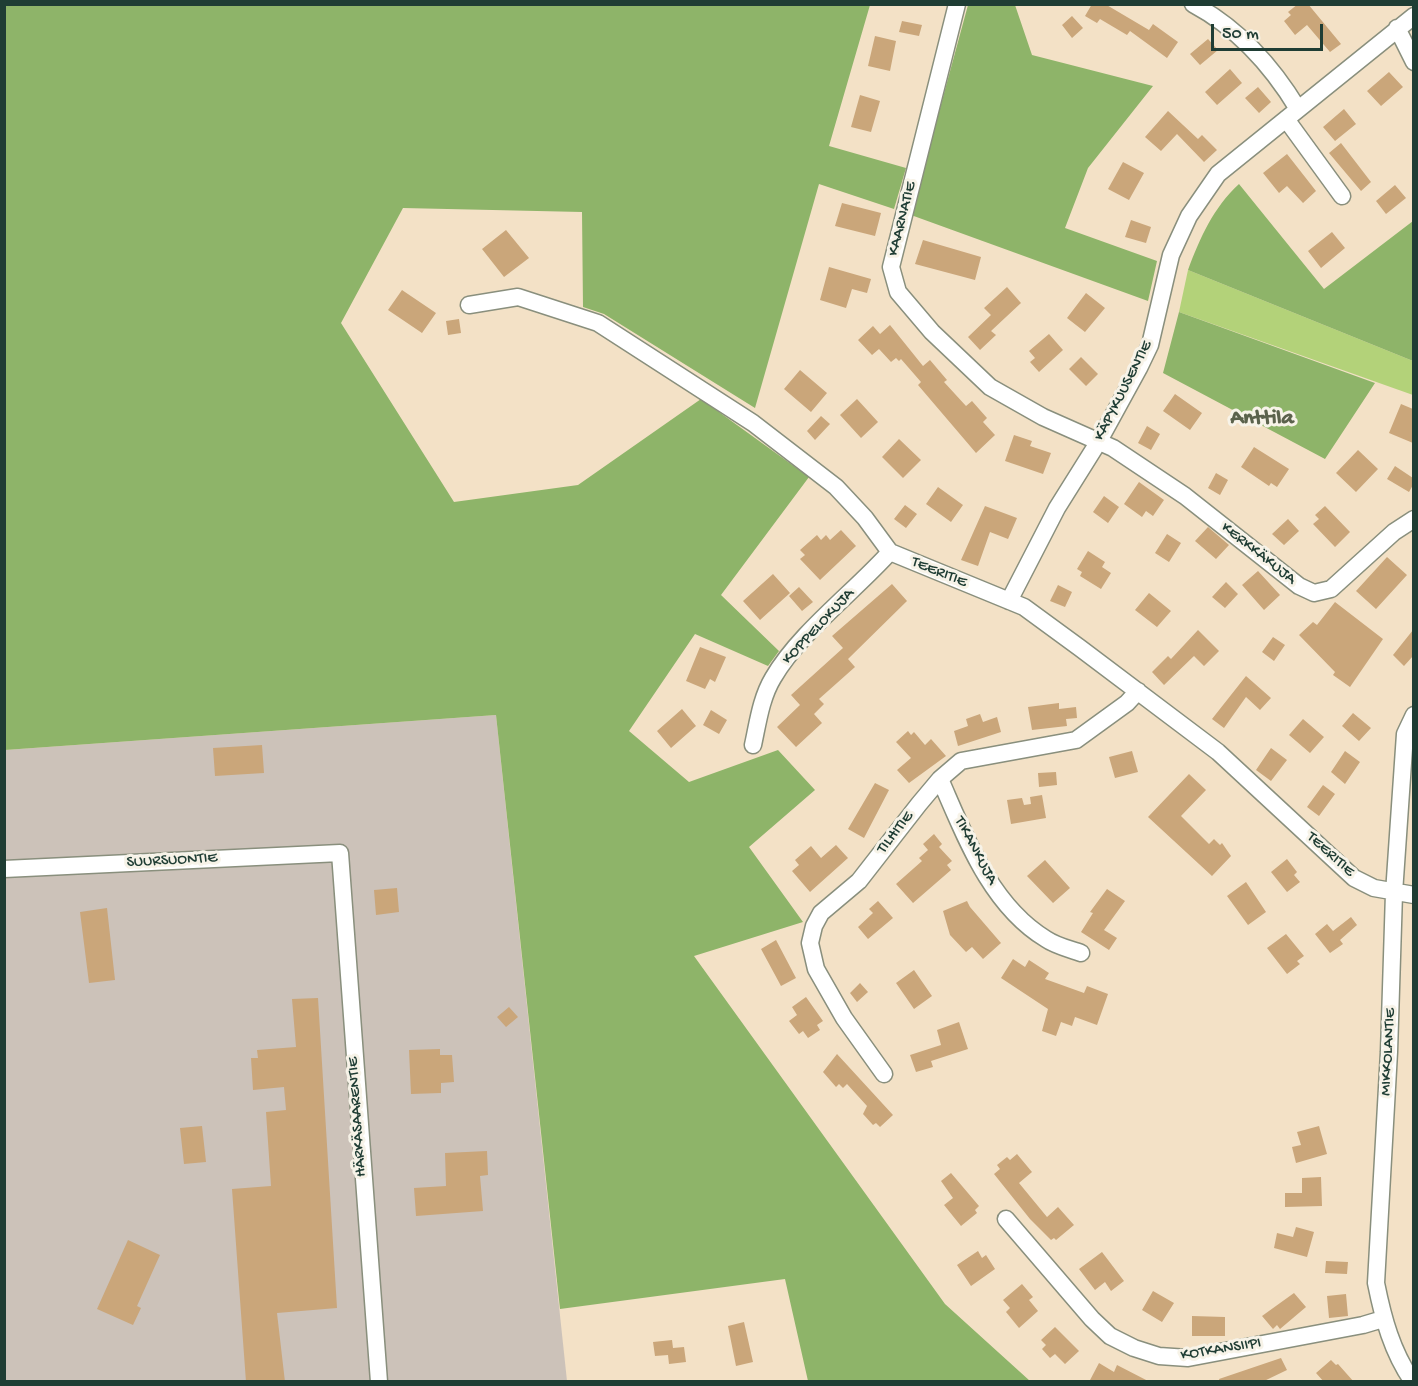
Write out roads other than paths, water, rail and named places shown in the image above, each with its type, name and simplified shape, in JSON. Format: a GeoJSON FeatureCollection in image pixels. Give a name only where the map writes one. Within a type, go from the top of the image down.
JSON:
{"type":"FeatureCollection","features":[{"type":"Feature","properties":{"kind":"street","name":"KAARNATIE"},"geometry":{"type":"LineString","coordinates":[[957,4],[891,267],[898,292],[932,332],[990,387],[1043,417],[1099,441]]}},
{"type":"Feature","properties":{"kind":"street"},"geometry":{"type":"LineString","coordinates":[[1193,4],[1217,17],[1283,84],[1292,114],[1342,196]]}},
{"type":"Feature","properties":{"kind":"street","name":"KÄPYKUUSENTIE"},"geometry":{"type":"LineString","coordinates":[[1010,601],[1057,508],[1099,441],[1150,345],[1171,255],[1189,216],[1218,174],[1413,16]]}},
{"type":"Feature","properties":{"kind":"street"},"geometry":{"type":"LineString","coordinates":[[1397,28],[1413,62]]}},
{"type":"Feature","properties":{"kind":"street","name":"TEERITIE"},"geometry":{"type":"LineString","coordinates":[[469,305],[518,297],[598,323],[753,423],[836,487],[865,518],[890,552],[1024,607],[1218,752],[1354,878],[1374,888],[1413,895]]}},
{"type":"Feature","properties":{"kind":"street","name":"KERKKÄKUJA"},"geometry":{"type":"LineString","coordinates":[[1099,441],[1185,496],[1299,586],[1314,593],[1331,589],[1394,532],[1413,519]]}},
{"type":"Feature","properties":{"kind":"street","name":"KOPPELOKUJA"},"geometry":{"type":"LineString","coordinates":[[753,745],[763,700],[772,679],[812,632],[890,552]]}},
{"type":"Feature","properties":{"kind":"street","name":"TILHITIE"},"geometry":{"type":"LineString","coordinates":[[884,1074],[843,1018],[816,969],[810,943],[814,926],[821,913],[859,881],[940,779],[961,761],[1076,740],[1127,703],[1138,691]]}},
{"type":"Feature","properties":{"kind":"street","name":"MIKKOLANTIE"},"geometry":{"type":"LineString","coordinates":[[1413,716],[1405,734],[1394,893],[1389,1052],[1376,1283],[1383,1318],[1402,1366],[1413,1382]]}},
{"type":"Feature","properties":{"kind":"street","name":"TIKANKUJA"},"geometry":{"type":"LineString","coordinates":[[940,779],[966,839],[992,886],[1018,917],[1047,940],[1081,953]]}},
{"type":"Feature","properties":{"kind":"street","name":"SUURSUONTIE"},"geometry":{"type":"LineString","coordinates":[[4,868],[340,853]]}},
{"type":"Feature","properties":{"kind":"street","name":"HÄRKÄSAARENTIE"},"geometry":{"type":"LineString","coordinates":[[340,853],[379,1382]]}},
{"type":"Feature","properties":{"kind":"street","name":"KOTKANSIIPI"},"geometry":{"type":"LineString","coordinates":[[1006,1219],[1092,1319],[1110,1336],[1134,1348],[1159,1356],[1188,1358],[1363,1325],[1383,1318]]}},
{"type":"Feature","properties":{"kind":"district","name":"Anttila"},"geometry":{"type":"Point","coordinates":[1262,420]}}]}
